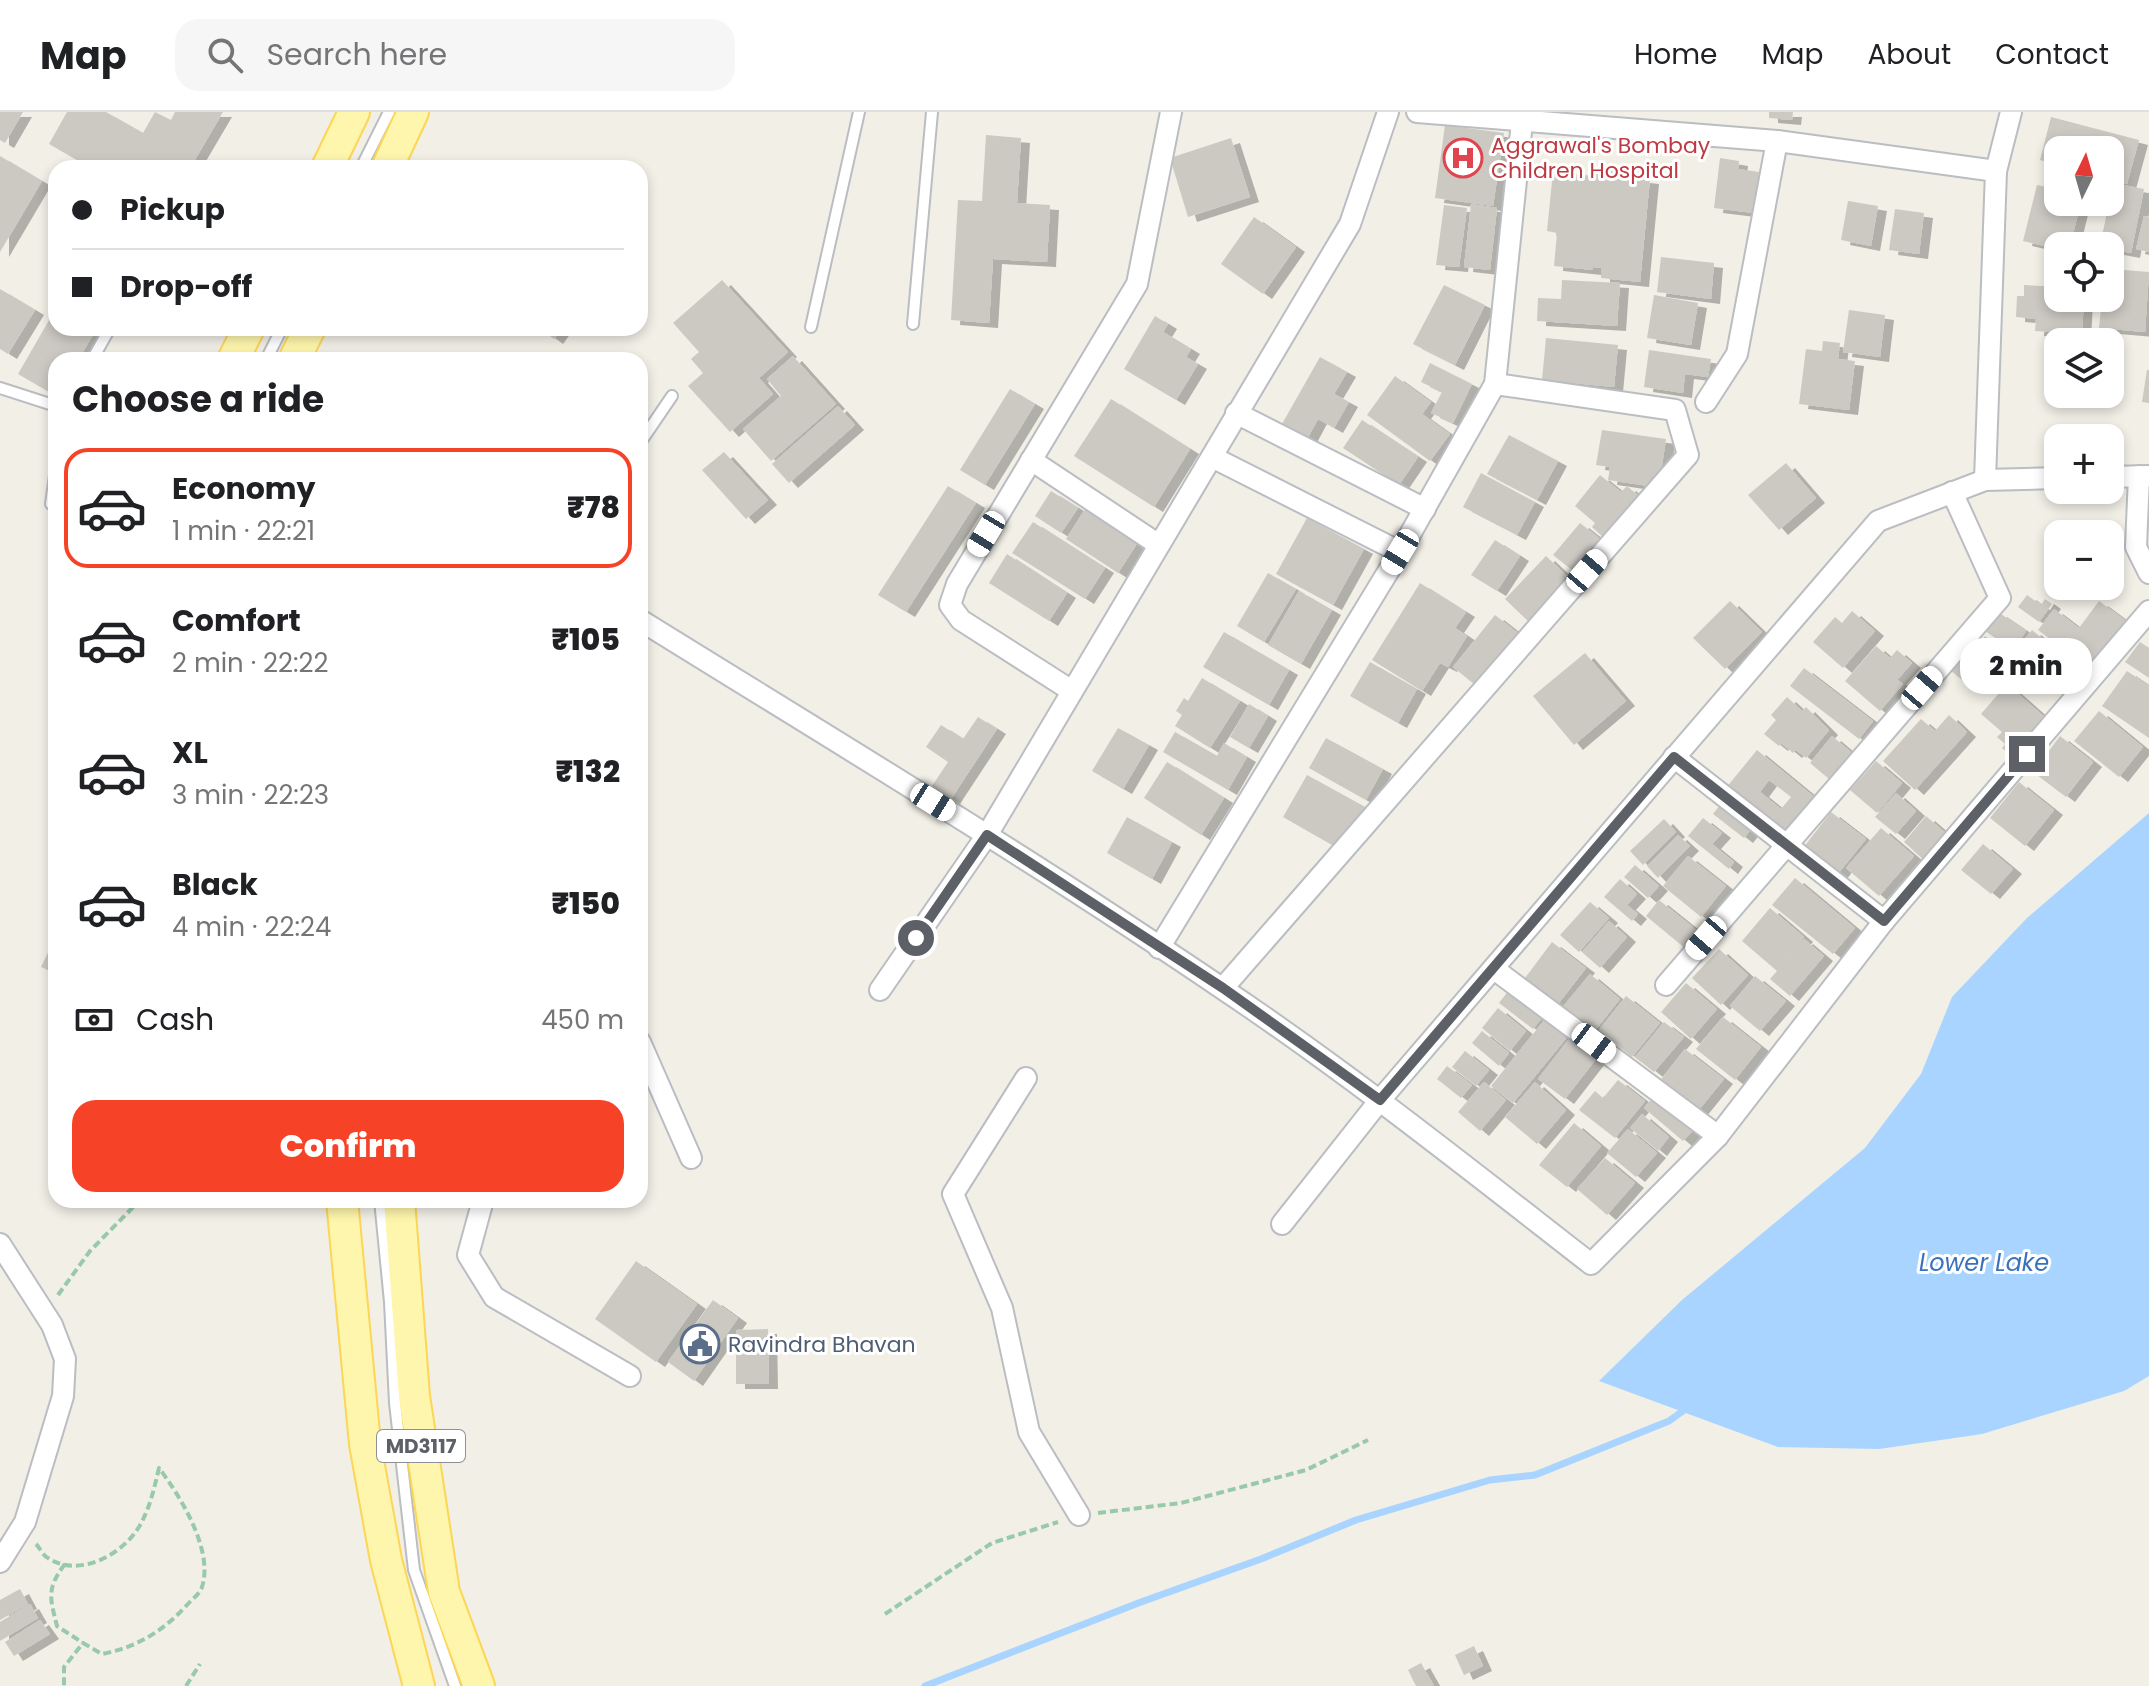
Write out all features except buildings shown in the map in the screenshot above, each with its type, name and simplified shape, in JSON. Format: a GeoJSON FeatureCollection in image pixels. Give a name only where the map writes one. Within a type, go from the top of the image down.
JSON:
{"type":"FeatureCollection","features":[{"type":"Feature","properties":{"kind":"main road"},"geometry":{"type":"LineString","coordinates":[[331,160],[354,112]]}},
{"type":"Feature","properties":{"kind":"main road"},"geometry":{"type":"LineString","coordinates":[[391,160],[413,112]]}},
{"type":"Feature","properties":{"kind":"main road","name":"MD3117"},"geometry":{"type":"LineString","coordinates":[[343,1208],[365,1444],[386,1560],[419,1686]]}},
{"type":"Feature","properties":{"kind":"main road","name":"MD3117"},"geometry":{"type":"LineString","coordinates":[[400,1208],[414,1396],[444,1592],[479,1686]]}},
{"type":"Feature","properties":{"kind":"street"},"geometry":{"type":"LineString","coordinates":[[1072,691],[961,620],[950,605],[957,584],[1137,284],[1171,112]]}},
{"type":"Feature","properties":{"kind":"street"},"geometry":{"type":"LineString","coordinates":[[880,990],[987,835],[1350,224],[1388,112]]}},
{"type":"Feature","properties":{"kind":"street"},"geometry":{"type":"LineString","coordinates":[[1417,112],[1777,141],[1996,171]]}},
{"type":"Feature","properties":{"kind":"street"},"geometry":{"type":"LineString","coordinates":[[1985,480],[1996,171],[2011,112]]}},
{"type":"Feature","properties":{"kind":"street"},"geometry":{"type":"LineString","coordinates":[[1159,948],[1400,552],[1495,384],[1522,122]]}},
{"type":"Feature","properties":{"kind":"street"},"geometry":{"type":"LineString","coordinates":[[1706,402],[1737,354],[1777,141]]}},
{"type":"Feature","properties":{"kind":"street"},"geometry":{"type":"LineString","coordinates":[[1223,988],[1688,455],[1675,410],[1495,384]]}},
{"type":"Feature","properties":{"kind":"street"},"geometry":{"type":"LineString","coordinates":[[1236,413],[1425,509]]}},
{"type":"Feature","properties":{"kind":"street"},"geometry":{"type":"LineString","coordinates":[[1212,457],[1400,552]]}},
{"type":"Feature","properties":{"kind":"street"},"geometry":{"type":"LineString","coordinates":[[1031,460],[1159,545]]}},
{"type":"Feature","properties":{"kind":"street"},"geometry":{"type":"LineString","coordinates":[[2124,477],[2144,476],[2136,547],[2149,573]]}},
{"type":"Feature","properties":{"kind":"street"},"geometry":{"type":"LineString","coordinates":[[1282,1224],[1380,1100],[1878,521],[1985,480],[2044,478]]}},
{"type":"Feature","properties":{"kind":"street"},"geometry":{"type":"LineString","coordinates":[[1666,985],[2000,598],[1952,492]]}},
{"type":"Feature","properties":{"kind":"street"},"geometry":{"type":"LineString","coordinates":[[648,625],[987,835],[1223,988],[1380,1100],[1591,1264],[1718,1136],[1884,921],[2149,611]]}},
{"type":"Feature","properties":{"kind":"street"},"geometry":{"type":"LineString","coordinates":[[1674,757],[1884,921]]}},
{"type":"Feature","properties":{"kind":"street"},"geometry":{"type":"LineString","coordinates":[[1494,969],[1718,1136]]}},
{"type":"Feature","properties":{"kind":"street"},"geometry":{"type":"LineString","coordinates":[[648,1060],[691,1158]]}},
{"type":"Feature","properties":{"kind":"street"},"geometry":{"type":"LineString","coordinates":[[1026,1078],[953,1194],[1002,1308],[1029,1432],[1079,1515]]}},
{"type":"Feature","properties":{"kind":"street"},"geometry":{"type":"LineString","coordinates":[[481,1208],[468,1255],[494,1297],[630,1376]]}},
{"type":"Feature","properties":{"kind":"street"},"geometry":{"type":"LineString","coordinates":[[0,1244],[52,1325],[65,1359],[63,1396],[25,1522],[0,1562]]}},
{"type":"Feature","properties":{"kind":"lane"},"geometry":{"type":"LineString","coordinates":[[365,160],[389,112]]}},
{"type":"Feature","properties":{"kind":"lane"},"geometry":{"type":"LineString","coordinates":[[811,327],[859,112]]}},
{"type":"Feature","properties":{"kind":"lane"},"geometry":{"type":"LineString","coordinates":[[913,324],[932,112]]}},
{"type":"Feature","properties":{"kind":"lane"},"geometry":{"type":"LineString","coordinates":[[0,388],[48,403]]}},
{"type":"Feature","properties":{"kind":"lane"},"geometry":{"type":"LineString","coordinates":[[648,431],[672,396]]}},
{"type":"Feature","properties":{"kind":"lane"},"geometry":{"type":"LineString","coordinates":[[381,1208],[395,1403],[414,1570],[455,1686]]}},
{"type":"Feature","properties":{"kind":"path"},"geometry":{"type":"LineString","coordinates":[[52,1325],[58,1295],[90,1251],[132,1208]]}},
{"type":"Feature","properties":{"kind":"path"},"geometry":{"type":"LineString","coordinates":[[885,1614],[992,1543],[1079,1515],[1181,1503],[1306,1470],[1368,1440]]}},
{"type":"Feature","properties":{"kind":"path"},"geometry":{"type":"LineString","coordinates":[[25,1522],[47,1558],[65,1564],[67,1567],[91,1565],[137,1531],[152,1502],[159,1468],[184,1502],[203,1558],[202,1589],[174,1620],[155,1634],[130,1648],[102,1654],[57,1626],[50,1589],[65,1564]]}},
{"type":"Feature","properties":{"kind":"path"},"geometry":{"type":"LineString","coordinates":[[64,1686],[64,1667],[83,1643]]}},
{"type":"Feature","properties":{"kind":"path"},"geometry":{"type":"LineString","coordinates":[[186,1686],[200,1664]]}},
{"type":"Feature","properties":{"kind":"water","name":"Lower Lake"},"geometry":{"type":"Polygon","coordinates":[[[2149,813],[2149,1376],[2124,1391],[1982,1434],[1879,1449],[1778,1447],[1599,1381],[1682,1300],[1865,1148],[1921,1074],[1952,997],[2027,918],[2149,813]]]}},
{"type":"Feature","properties":{"kind":"waterway"},"geometry":{"type":"LineString","coordinates":[[925,1686],[1356,1520],[1490,1480],[1535,1475],[1669,1421],[1687,1408]]}},
{"type":"Feature","properties":{"kind":"place","name":"Aggrawal's Bombay Children Hospital"},"geometry":{"type":"Point","coordinates":[1463,158]}},
{"type":"Feature","properties":{"kind":"place","name":"Ravindra Bhavan"},"geometry":{"type":"Point","coordinates":[700,1344]}},
{"type":"Feature","properties":{"kind":"route"},"geometry":{"type":"LineString","coordinates":[[916,938],[987,835],[1223,988],[1380,1100],[1674,757],[1884,921],[2027,754]]}}]}
